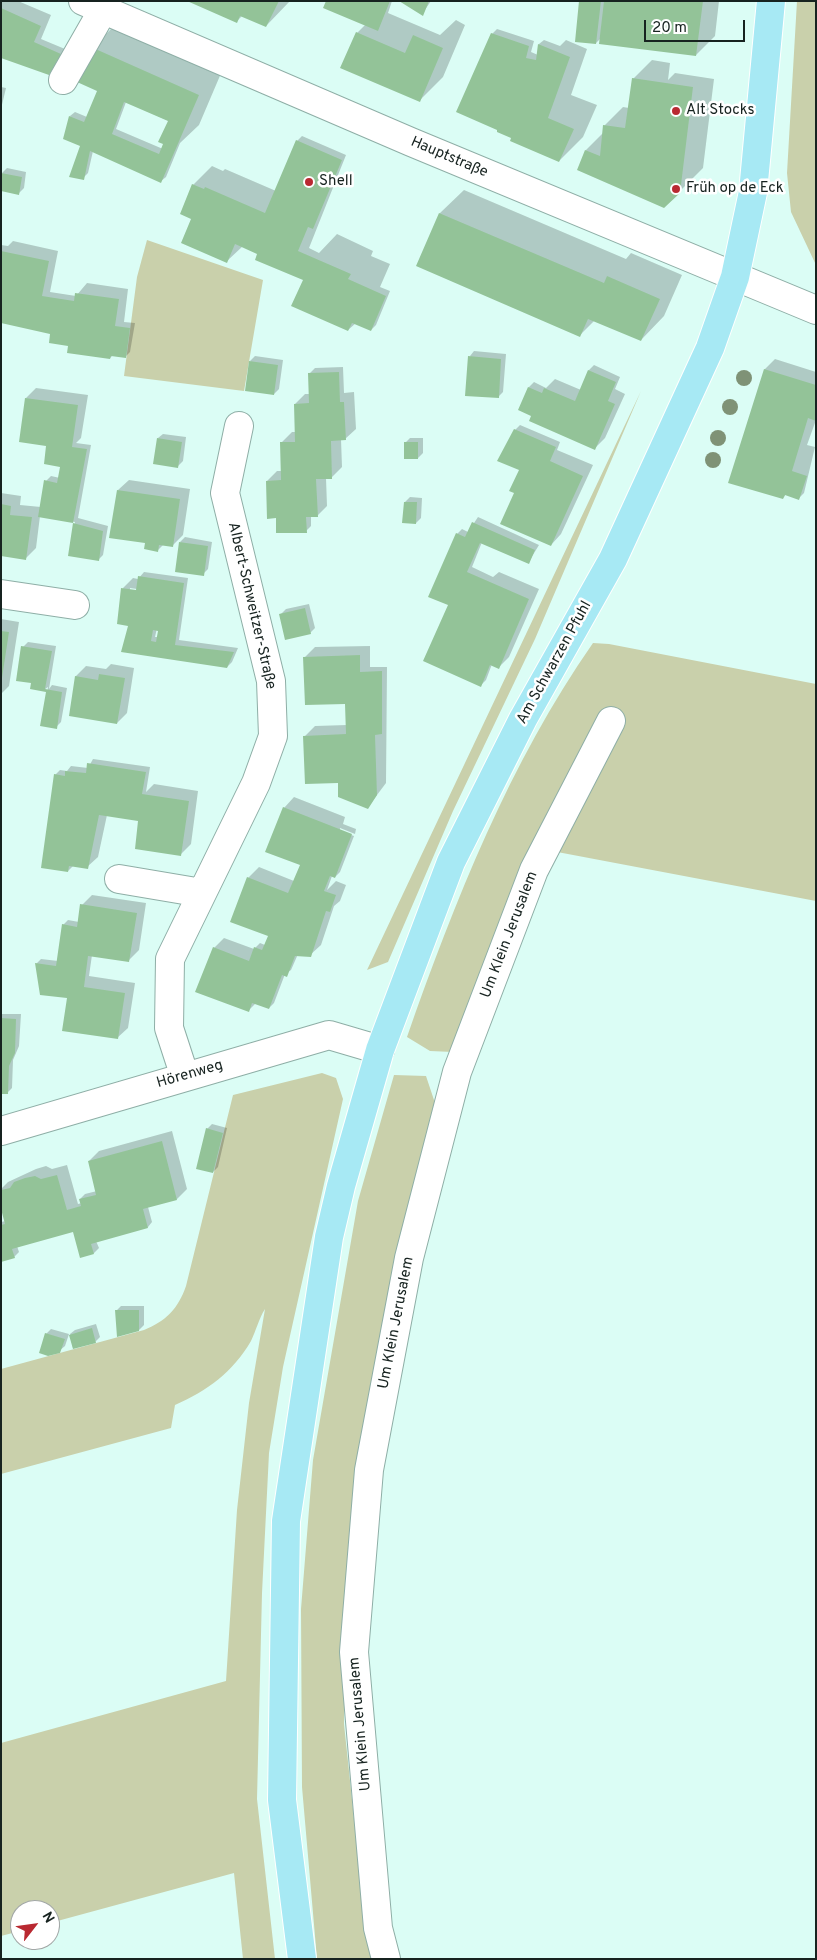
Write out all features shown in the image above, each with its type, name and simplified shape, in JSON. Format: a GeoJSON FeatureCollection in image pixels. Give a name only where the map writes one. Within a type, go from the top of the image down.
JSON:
{"type":"FeatureCollection","features":[{"type":"Feature","properties":{"kind":"main road","name":"Am Schwarzen Pfuhl"},"geometry":{"type":"LineString","coordinates":[[302,1959],[282,1800],[286,1521],[329,1236],[380,1050],[451,862],[522,719],[613,559],[710,348],[735,277],[753,192],[770,1]]}},
{"type":"Feature","properties":{"kind":"street","name":"Hauptstraße"},"geometry":{"type":"LineString","coordinates":[[93,6],[816,310]]}},
{"type":"Feature","properties":{"kind":"street"},"geometry":{"type":"LineString","coordinates":[[62,80],[93,6]]}},
{"type":"Feature","properties":{"kind":"street","name":"Albert-Schweitzer-Straße"},"geometry":{"type":"LineString","coordinates":[[185,1076],[169,1028],[170,959],[256,783],[273,736],[271,681],[225,493],[239,426]]}},
{"type":"Feature","properties":{"kind":"street"},"geometry":{"type":"LineString","coordinates":[[1,594],[75,605]]}},
{"type":"Feature","properties":{"kind":"street","name":"Um Klein Jerusalem"},"geometry":{"type":"LineString","coordinates":[[386,1959],[378,1928],[354,1652],[371,1461],[409,1258],[457,1072],[534,870],[611,721]]}},
{"type":"Feature","properties":{"kind":"street"},"geometry":{"type":"LineString","coordinates":[[119,879],[202,893]]}},
{"type":"Feature","properties":{"kind":"street","name":"Hörenweg"},"geometry":{"type":"LineString","coordinates":[[1,1131],[329,1035],[380,1050]]}},
{"type":"Feature","properties":{"kind":"green space"},"geometry":{"type":"Polygon","coordinates":[[[797,1],[816,1],[816,265],[791,212],[787,173],[797,1]]]}},
{"type":"Feature","properties":{"kind":"green space"},"geometry":{"type":"Polygon","coordinates":[[[147,240],[263,280],[244,391],[124,376],[137,277],[147,240]]]}},
{"type":"Feature","properties":{"kind":"green space"},"geometry":{"type":"Polygon","coordinates":[[[641,391],[535,639],[453,811],[388,962],[367,970],[641,391]]]}},
{"type":"Feature","properties":{"kind":"green space"},"geometry":{"type":"Polygon","coordinates":[[[593,643],[609,644],[816,684],[816,901],[552,851],[453,1052],[430,1051],[407,1037],[445,934],[487,833],[510,784],[563,688],[593,643]]]}},
{"type":"Feature","properties":{"kind":"green space"},"geometry":{"type":"Polygon","coordinates":[[[322,1073],[336,1078],[343,1099],[283,1367],[269,1453],[262,1593],[257,1799],[275,1959],[243,1959],[234,1873],[60,1920],[60,1900],[10,1900],[10,1934],[1,1936],[1,1743],[226,1681],[237,1510],[249,1403],[265,1309],[251,1341],[236,1362],[208,1387],[175,1405],[171,1428],[1,1474],[1,1369],[144,1330],[159,1323],[175,1308],[186,1286],[233,1095],[322,1073]]]}},
{"type":"Feature","properties":{"kind":"green space"},"geometry":{"type":"Polygon","coordinates":[[[394,1075],[426,1076],[436,1106],[345,1607],[344,1724],[363,1904],[376,1959],[317,1959],[302,1787],[301,1609],[313,1460],[358,1201],[394,1075]]]}},
{"type":"Feature","properties":{"kind":"building"},"geometry":{"type":"Polygon","coordinates":[[[187,1],[279,1],[266,27],[240,16],[237,23],[187,1]]]}},
{"type":"Feature","properties":{"kind":"building"},"geometry":{"type":"Polygon","coordinates":[[[326,1],[390,1],[378,31],[323,8],[326,1]]]}},
{"type":"Feature","properties":{"kind":"building"},"geometry":{"type":"Polygon","coordinates":[[[399,1],[429,1],[423,16],[399,1]]]}},
{"type":"Feature","properties":{"kind":"building"},"geometry":{"type":"Polygon","coordinates":[[[579,1],[601,1],[596,44],[575,42],[579,1]]]}},
{"type":"Feature","properties":{"kind":"building"},"geometry":{"type":"Polygon","coordinates":[[[604,1],[703,1],[696,56],[599,44],[604,1]]]}},
{"type":"Feature","properties":{"kind":"building"},"geometry":{"type":"Polygon","coordinates":[[[1,8],[41,26],[34,42],[61,54],[49,75],[1,58],[1,8]]]}},
{"type":"Feature","properties":{"kind":"building"},"geometry":{"type":"Polygon","coordinates":[[[356,32],[405,53],[413,35],[443,48],[420,102],[340,68],[356,32]]]}},
{"type":"Feature","properties":{"kind":"building"},"geometry":{"type":"Polygon","coordinates":[[[491,33],[529,46],[526,58],[536,60],[538,44],[570,57],[548,118],[574,129],[559,162],[510,141],[511,138],[497,132],[497,130],[456,112],[491,33]]]}},
{"type":"Feature","properties":{"kind":"building"},"geometry":{"type":"Polygon","coordinates":[[[91,47],[199,95],[161,183],[90,151],[84,180],[69,177],[80,146],[63,139],[69,116],[84,122],[97,91],[77,82],[91,47]],[[124,102],[112,134],[159,154],[163,144],[158,142],[168,121],[124,102]]]}},
{"type":"Feature","properties":{"kind":"building"},"geometry":{"type":"Polygon","coordinates":[[[632,78],[693,87],[680,193],[664,208],[577,170],[585,150],[600,156],[603,125],[625,128],[632,78]]]}},
{"type":"Feature","properties":{"kind":"building"},"geometry":{"type":"Polygon","coordinates":[[[296,140],[342,160],[313,229],[308,227],[298,251],[351,274],[348,279],[386,296],[371,331],[352,323],[348,331],[291,306],[303,280],[255,260],[257,254],[235,244],[227,263],[181,243],[191,219],[180,214],[192,184],[204,189],[205,187],[265,213],[296,140]]]}},
{"type":"Feature","properties":{"kind":"building"},"geometry":{"type":"Polygon","coordinates":[[[1,173],[22,177],[19,195],[1,191],[1,173]]]}},
{"type":"Feature","properties":{"kind":"building"},"geometry":{"type":"Polygon","coordinates":[[[439,213],[604,283],[607,276],[660,299],[641,341],[588,319],[580,337],[416,266],[439,213]]]}},
{"type":"Feature","properties":{"kind":"building"},"geometry":{"type":"Polygon","coordinates":[[[1,251],[49,261],[42,296],[74,301],[75,293],[119,299],[115,326],[130,328],[126,358],[111,356],[110,359],[67,353],[68,346],[49,343],[50,334],[1,323],[1,251]]]}},
{"type":"Feature","properties":{"kind":"building"},"geometry":{"type":"Polygon","coordinates":[[[468,356],[501,359],[499,398],[465,396],[468,356]]]}},
{"type":"Feature","properties":{"kind":"building"},"geometry":{"type":"Polygon","coordinates":[[[249,361],[278,365],[274,395],[245,391],[249,361]]]}},
{"type":"Feature","properties":{"kind":"building"},"geometry":{"type":"Polygon","coordinates":[[[764,369],[816,385],[816,421],[808,418],[792,471],[807,476],[799,500],[785,495],[783,499],[728,483],[764,369]]]}},
{"type":"Feature","properties":{"kind":"building"},"geometry":{"type":"Polygon","coordinates":[[[588,370],[616,382],[608,401],[615,404],[595,450],[529,421],[531,416],[518,410],[528,387],[542,393],[544,388],[575,401],[588,370]]]}},
{"type":"Feature","properties":{"kind":"building"},"geometry":{"type":"Polygon","coordinates":[[[339,372],[340,402],[344,402],[346,440],[331,441],[332,479],[316,479],[318,517],[306,517],[307,533],[276,533],[276,518],[267,519],[266,481],[281,480],[280,442],[295,442],[294,404],[309,403],[308,373],[339,372]]]}},
{"type":"Feature","properties":{"kind":"building"},"geometry":{"type":"Polygon","coordinates":[[[25,398],[78,405],[72,447],[87,449],[73,523],[38,517],[44,480],[57,483],[60,467],[44,464],[46,446],[19,442],[25,398]]]}},
{"type":"Feature","properties":{"kind":"building"},"geometry":{"type":"Polygon","coordinates":[[[514,429],[556,447],[550,461],[583,476],[551,546],[500,524],[514,493],[509,491],[519,470],[497,461],[514,429]]]}},
{"type":"Feature","properties":{"kind":"building"},"geometry":{"type":"Polygon","coordinates":[[[157,438],[182,442],[178,468],[153,464],[157,438]]]}},
{"type":"Feature","properties":{"kind":"building"},"geometry":{"type":"Polygon","coordinates":[[[404,442],[418,442],[418,459],[404,459],[404,442]]]}},
{"type":"Feature","properties":{"kind":"building"},"geometry":{"type":"Polygon","coordinates":[[[117,490],[180,499],[173,547],[159,545],[158,552],[144,549],[145,543],[109,538],[117,490]]]}},
{"type":"Feature","properties":{"kind":"building"},"geometry":{"type":"Polygon","coordinates":[[[404,502],[417,502],[416,524],[402,523],[404,502]]]}},
{"type":"Feature","properties":{"kind":"building"},"geometry":{"type":"Polygon","coordinates":[[[1,504],[11,506],[10,515],[32,517],[26,560],[1,556],[1,504]]]}},
{"type":"Feature","properties":{"kind":"building"},"geometry":{"type":"Polygon","coordinates":[[[472,522],[535,550],[529,564],[480,543],[467,572],[529,599],[499,669],[490,665],[481,687],[423,661],[448,605],[428,597],[456,533],[465,537],[472,522]]]}},
{"type":"Feature","properties":{"kind":"building"},"geometry":{"type":"Polygon","coordinates":[[[73,523],[103,531],[99,561],[68,556],[73,523]]]}},
{"type":"Feature","properties":{"kind":"building"},"geometry":{"type":"Polygon","coordinates":[[[179,542],[208,546],[204,576],[175,572],[179,542]]]}},
{"type":"Feature","properties":{"kind":"building"},"geometry":{"type":"Polygon","coordinates":[[[138,576],[184,583],[175,645],[234,652],[227,668],[121,652],[128,626],[117,624],[121,588],[136,590],[138,576]],[[153,630],[151,641],[156,642],[158,631],[153,630]]]}},
{"type":"Feature","properties":{"kind":"building"},"geometry":{"type":"Polygon","coordinates":[[[305,608],[311,634],[285,640],[279,614],[305,608]]]}},
{"type":"Feature","properties":{"kind":"building"},"geometry":{"type":"Polygon","coordinates":[[[1,631],[9,632],[2,678],[1,678],[1,631]]]}},
{"type":"Feature","properties":{"kind":"building"},"geometry":{"type":"Polygon","coordinates":[[[21,646],[52,651],[45,689],[62,692],[57,729],[40,726],[46,692],[30,689],[31,683],[16,681],[21,646]]]}},
{"type":"Feature","properties":{"kind":"building"},"geometry":{"type":"Polygon","coordinates":[[[360,655],[360,672],[382,671],[382,734],[375,735],[377,795],[368,809],[338,797],[338,783],[305,784],[303,736],[346,734],[345,704],[305,705],[303,657],[360,655]]]}},
{"type":"Feature","properties":{"kind":"building"},"geometry":{"type":"Polygon","coordinates":[[[99,674],[125,678],[117,724],[69,716],[75,676],[98,680],[99,674]]]}},
{"type":"Feature","properties":{"kind":"building"},"geometry":{"type":"Polygon","coordinates":[[[87,763],[146,772],[142,794],[189,801],[181,856],[135,849],[138,821],[99,815],[88,869],[69,866],[68,872],[41,868],[54,774],[65,776],[65,771],[86,773],[87,763]]]}},
{"type":"Feature","properties":{"kind":"building"},"geometry":{"type":"Polygon","coordinates":[[[283,807],[352,834],[335,878],[330,876],[324,891],[336,895],[330,912],[326,911],[311,957],[295,956],[287,977],[282,975],[269,1009],[252,1003],[249,1012],[195,992],[213,947],[249,961],[254,947],[262,950],[268,936],[230,922],[247,877],[288,893],[300,865],[265,852],[283,807]]]}},
{"type":"Feature","properties":{"kind":"building"},"geometry":{"type":"Polygon","coordinates":[[[80,904],[137,913],[129,962],[88,956],[84,987],[125,993],[118,1039],[62,1031],[67,998],[40,995],[35,963],[56,966],[62,924],[77,927],[80,904]]]}},
{"type":"Feature","properties":{"kind":"building"},"geometry":{"type":"Polygon","coordinates":[[[1,1018],[16,1019],[15,1053],[9,1066],[8,1094],[1,1094],[1,1018]]]}},
{"type":"Feature","properties":{"kind":"building"},"geometry":{"type":"Polygon","coordinates":[[[206,1128],[223,1133],[213,1173],[196,1169],[206,1128]]]}},
{"type":"Feature","properties":{"kind":"building"},"geometry":{"type":"Polygon","coordinates":[[[162,1141],[177,1200],[143,1209],[148,1228],[91,1244],[94,1254],[80,1258],[73,1232],[12,1249],[15,1258],[1,1262],[1,1225],[5,1224],[1,1209],[1,1190],[10,1188],[14,1182],[25,1178],[35,1176],[41,1179],[57,1175],[67,1210],[81,1206],[79,1199],[96,1195],[88,1161],[162,1141]]]}},
{"type":"Feature","properties":{"kind":"building"},"geometry":{"type":"Polygon","coordinates":[[[115,1310],[139,1310],[139,1331],[117,1337],[115,1310]]]}},
{"type":"Feature","properties":{"kind":"building"},"geometry":{"type":"Polygon","coordinates":[[[92,1328],[96,1343],[73,1349],[69,1335],[92,1328]]]}},
{"type":"Feature","properties":{"kind":"building"},"geometry":{"type":"Polygon","coordinates":[[[45,1333],[65,1339],[60,1353],[48,1356],[39,1353],[45,1333]]]}},
{"type":"Feature","properties":{"kind":"place","name":"Alt Stocks"},"geometry":{"type":"Point","coordinates":[676,111]}},
{"type":"Feature","properties":{"kind":"place","name":"Shell"},"geometry":{"type":"Point","coordinates":[309,182]}},
{"type":"Feature","properties":{"kind":"place","name":"Früh op de Eck"},"geometry":{"type":"Point","coordinates":[676,189]}}]}
